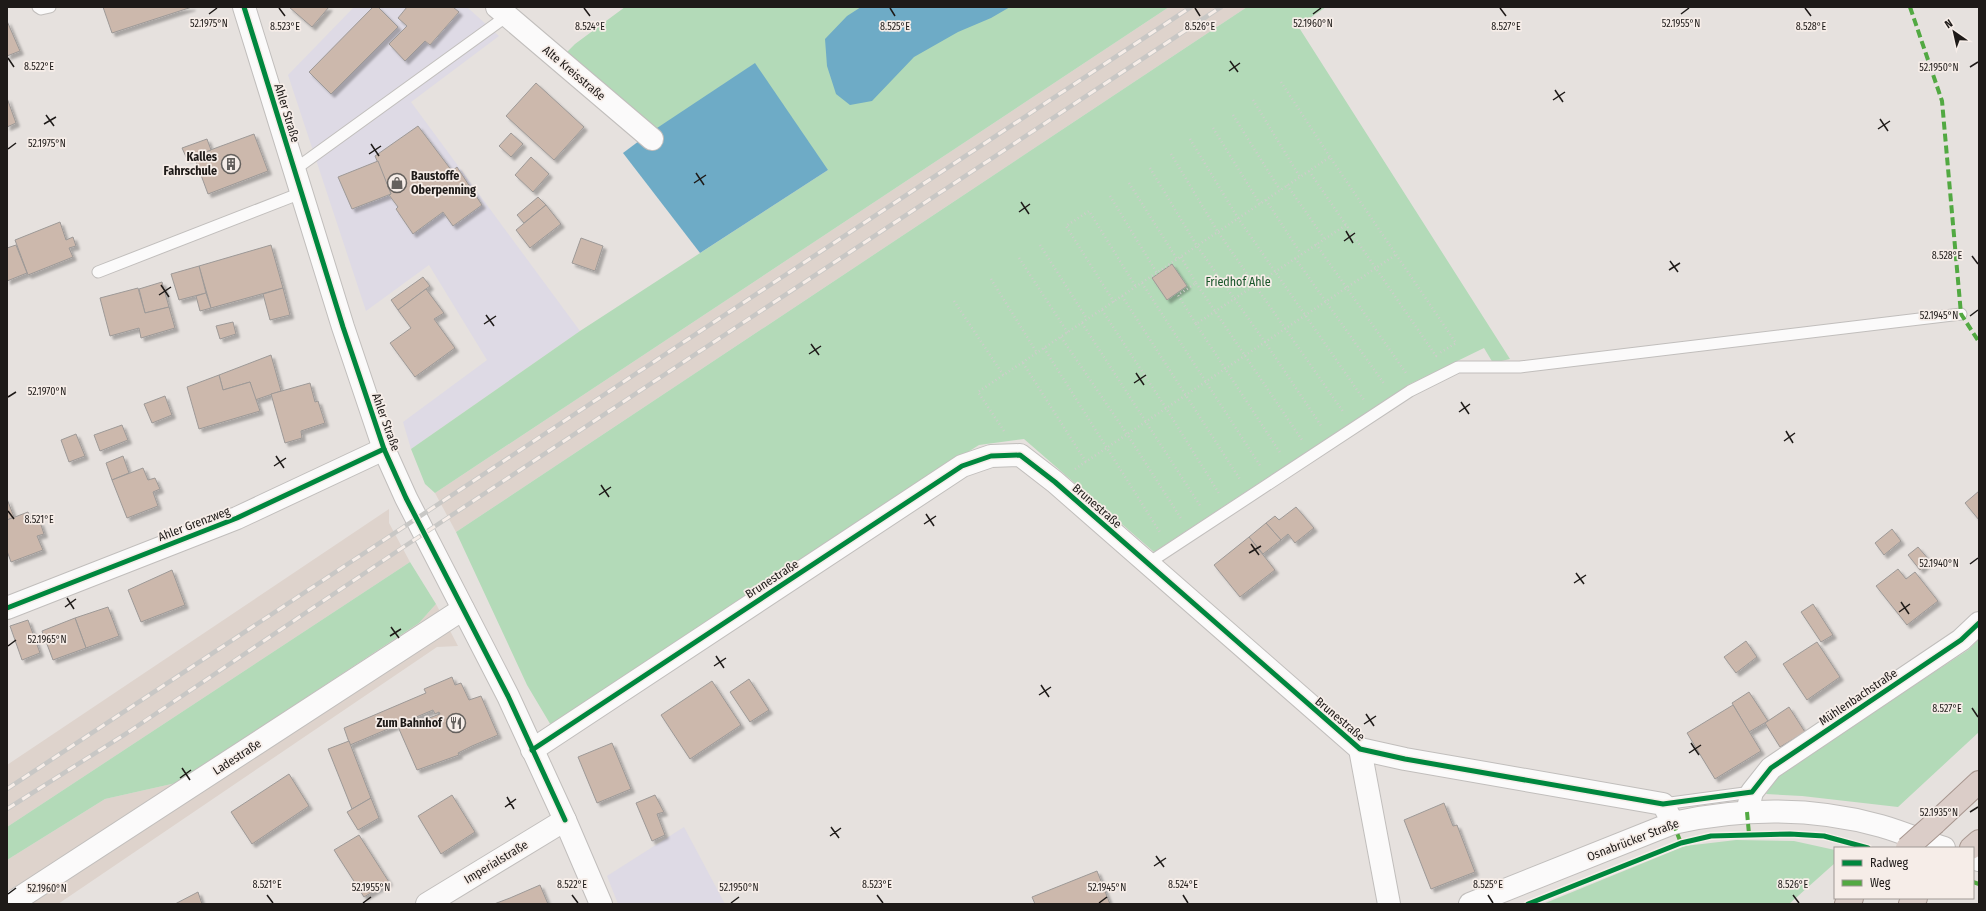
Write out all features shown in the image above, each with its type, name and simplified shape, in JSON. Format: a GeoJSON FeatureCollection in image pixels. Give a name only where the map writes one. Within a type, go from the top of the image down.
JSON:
{"type":"FeatureCollection","features":[{"type":"Feature","properties":{"kind":"highway"},"geometry":{"type":"LineString","coordinates":[[1908,847],[1979,782]]}},
{"type":"Feature","properties":{"kind":"street","name":"Ahler Straße"},"geometry":{"type":"LineString","coordinates":[[244,7],[343,327],[384,449],[406,498],[508,696],[565,820],[601,904]]}},
{"type":"Feature","properties":{"kind":"street","name":"Alte Kreisstraße"},"geometry":{"type":"LineString","coordinates":[[502,11],[652,139]]}},
{"type":"Feature","properties":{"kind":"street","name":"Ahler Grenzweg"},"geometry":{"type":"LineString","coordinates":[[7,608],[237,518],[384,449]]}},
{"type":"Feature","properties":{"kind":"street","name":"Brunestraße"},"geometry":{"type":"LineString","coordinates":[[532,750],[962,466],[991,456],[1020,455],[1055,482],[1360,750],[1668,813]]}},
{"type":"Feature","properties":{"kind":"street","name":"Ladestraße"},"geometry":{"type":"LineString","coordinates":[[10,904],[463,609]]}},
{"type":"Feature","properties":{"kind":"street","name":"Mühlenbachstraße"},"geometry":{"type":"LineString","coordinates":[[1749,802],[1771,768],[1961,640],[1979,623]]}},
{"type":"Feature","properties":{"kind":"street","name":"Brunestraße"},"geometry":{"type":"LineString","coordinates":[[1360,750],[1388,904]]}},
{"type":"Feature","properties":{"kind":"street","name":"Osnabrücker Straße"},"geometry":{"type":"LineString","coordinates":[[1470,904],[1668,813],[1708,815],[1749,802],[1880,826],[1941,847]]}},
{"type":"Feature","properties":{"kind":"street","name":"Imperialstraße"},"geometry":{"type":"LineString","coordinates":[[427,904],[565,820]]}},
{"type":"Feature","properties":{"kind":"lane"},"geometry":{"type":"LineString","coordinates":[[38,7],[41,9],[50,7]]}},
{"type":"Feature","properties":{"kind":"lane"},"geometry":{"type":"LineString","coordinates":[[294,170],[502,11]]}},
{"type":"Feature","properties":{"kind":"lane"},"geometry":{"type":"LineString","coordinates":[[98,272],[301,193]]}},
{"type":"Feature","properties":{"kind":"lane"},"geometry":{"type":"LineString","coordinates":[[1147,564],[1410,391],[1458,367],[1534,366],[1961,314]]}},
{"type":"Feature","properties":{"kind":"path"},"geometry":{"type":"LineString","coordinates":[[1281,82],[1456,343],[1430,359]]}},
{"type":"Feature","properties":{"kind":"path"},"geometry":{"type":"LineString","coordinates":[[1253,100],[1300,177]]}},
{"type":"Feature","properties":{"kind":"path"},"geometry":{"type":"LineString","coordinates":[[1233,115],[1280,190]]}},
{"type":"Feature","properties":{"kind":"path"},"geometry":{"type":"LineString","coordinates":[[1213,128],[1260,204]]}},
{"type":"Feature","properties":{"kind":"path"},"geometry":{"type":"LineString","coordinates":[[1190,139],[1238,218],[1364,401]]}},
{"type":"Feature","properties":{"kind":"path"},"geometry":{"type":"LineString","coordinates":[[1172,154],[1218,232],[1345,414]]}},
{"type":"Feature","properties":{"kind":"path"},"geometry":{"type":"LineString","coordinates":[[1020,455],[978,392],[1330,157]]}},
{"type":"Feature","properties":{"kind":"path"},"geometry":{"type":"LineString","coordinates":[[1150,168],[1197,246],[1235,298],[1324,429]]}},
{"type":"Feature","properties":{"kind":"path"},"geometry":{"type":"LineString","coordinates":[[1308,171],[1436,356]]}},
{"type":"Feature","properties":{"kind":"path"},"geometry":{"type":"LineString","coordinates":[[1129,182],[1177,259]]}},
{"type":"Feature","properties":{"kind":"path"},"geometry":{"type":"LineString","coordinates":[[1287,185],[1324,238]]}},
{"type":"Feature","properties":{"kind":"path"},"geometry":{"type":"LineString","coordinates":[[1110,196],[1157,273]]}},
{"type":"Feature","properties":{"kind":"path"},"geometry":{"type":"LineString","coordinates":[[1266,200],[1301,254]]}},
{"type":"Feature","properties":{"kind":"path"},"geometry":{"type":"LineString","coordinates":[[1114,302],[1066,226],[1089,210],[1136,287]]}},
{"type":"Feature","properties":{"kind":"path"},"geometry":{"type":"LineString","coordinates":[[1196,324],[1256,286],[1324,238],[1346,225]]}},
{"type":"Feature","properties":{"kind":"path"},"geometry":{"type":"LineString","coordinates":[[1316,244],[1406,375]]}},
{"type":"Feature","properties":{"kind":"path"},"geometry":{"type":"LineString","coordinates":[[1040,245],[1087,319]]}},
{"type":"Feature","properties":{"kind":"path"},"geometry":{"type":"LineString","coordinates":[[1055,482],[1397,254]]}},
{"type":"Feature","properties":{"kind":"path"},"geometry":{"type":"LineString","coordinates":[[1181,257],[1196,283],[1244,356],[1303,442],[1308,439]]}},
{"type":"Feature","properties":{"kind":"path"},"geometry":{"type":"LineString","coordinates":[[1019,258],[1068,332]]}},
{"type":"Feature","properties":{"kind":"path"},"geometry":{"type":"LineString","coordinates":[[1295,258],[1386,387],[1391,384]]}},
{"type":"Feature","properties":{"kind":"path"},"geometry":{"type":"LineString","coordinates":[[990,279],[1037,353]]}},
{"type":"Feature","properties":{"kind":"path"},"geometry":{"type":"LineString","coordinates":[[1142,283],[1262,469]]}},
{"type":"Feature","properties":{"kind":"path"},"geometry":{"type":"LineString","coordinates":[[1196,283],[1178,295],[1283,456],[1278,459]]}},
{"type":"Feature","properties":{"kind":"path"},"geometry":{"type":"LineString","coordinates":[[1122,296],[1242,483]]}},
{"type":"Feature","properties":{"kind":"path"},"geometry":{"type":"LineString","coordinates":[[954,301],[1004,376]]}},
{"type":"Feature","properties":{"kind":"path"},"geometry":{"type":"LineString","coordinates":[[1102,310],[1166,408],[1221,497]]}},
{"type":"Feature","properties":{"kind":"path"},"geometry":{"type":"LineString","coordinates":[[1082,323],[1202,509],[1196,513]]}},
{"type":"Feature","properties":{"kind":"path"},"geometry":{"type":"LineString","coordinates":[[1061,337],[1127,434],[1182,522]]}},
{"type":"Feature","properties":{"kind":"path"},"geometry":{"type":"LineString","coordinates":[[1044,348],[1162,536],[1167,532]]}},
{"type":"Feature","properties":{"kind":"path"},"geometry":{"type":"LineString","coordinates":[[1023,363],[1086,462]]}},
{"type":"Feature","properties":{"kind":"path"},"geometry":{"type":"LineString","coordinates":[[1401,378],[1412,371]]}},
{"type":"Feature","properties":{"kind":"path"},"geometry":{"type":"LineString","coordinates":[[1358,405],[1370,398]]}},
{"type":"Feature","properties":{"kind":"path"},"geometry":{"type":"LineString","coordinates":[[1340,418],[1352,410]]}},
{"type":"Feature","properties":{"kind":"path"},"geometry":{"type":"LineString","coordinates":[[1318,432],[1329,425]]}},
{"type":"Feature","properties":{"kind":"path"},"geometry":{"type":"LineString","coordinates":[[1257,473],[1268,466]]}},
{"type":"Feature","properties":{"kind":"path"},"geometry":{"type":"LineString","coordinates":[[1237,486],[1247,479]]}},
{"type":"Feature","properties":{"kind":"path"},"geometry":{"type":"LineString","coordinates":[[1215,501],[1226,493]]}},
{"type":"Feature","properties":{"kind":"path"},"geometry":{"type":"LineString","coordinates":[[1177,525],[1189,518]]}},
{"type":"Feature","properties":{"kind":"shaded area","name":"Baustoffe Oberpenning"},"geometry":{"type":"Polygon","coordinates":[[[354,7],[467,7],[499,36],[411,102],[580,331],[411,449],[403,422],[487,360],[429,265],[366,311],[288,75],[354,7]]]}},
{"type":"Feature","properties":{"kind":"shaded area"},"geometry":{"type":"Polygon","coordinates":[[[1169,7],[1247,7],[456,532],[435,493],[1169,7]]]}},
{"type":"Feature","properties":{"kind":"shaded area"},"geometry":{"type":"Polygon","coordinates":[[[389,509],[389,523],[410,562],[7,827],[7,765],[389,509]]]}},
{"type":"Feature","properties":{"kind":"shaded area"},"geometry":{"type":"Polygon","coordinates":[[[436,604],[458,646],[437,647],[58,904],[7,904],[7,860],[105,799],[176,783],[419,623],[436,604]]]}},
{"type":"Feature","properties":{"kind":"shaded area"},"geometry":{"type":"Polygon","coordinates":[[[684,827],[725,904],[618,904],[607,876],[684,827]]]}},
{"type":"Feature","properties":{"kind":"green space"},"geometry":{"type":"Polygon","coordinates":[[[625,7],[1169,7],[435,493],[425,484],[411,449],[580,331],[828,170],[651,132],[561,58],[575,44],[625,7]]]}},
{"type":"Feature","properties":{"kind":"green space","name":"Friedhof Ahle"},"geometry":{"type":"Polygon","coordinates":[[[1247,7],[1326,7],[1298,26],[1510,359],[1493,363],[1484,348],[1410,384],[1154,552],[1024,439],[979,445],[928,477],[552,727],[527,685],[456,532],[1247,7]]]}},
{"type":"Feature","properties":{"kind":"green space"},"geometry":{"type":"Polygon","coordinates":[[[410,562],[436,604],[419,623],[176,783],[105,799],[7,860],[7,827],[410,562]]]}},
{"type":"Feature","properties":{"kind":"green space"},"geometry":{"type":"Polygon","coordinates":[[[1979,639],[1979,732],[1898,807],[1802,796],[1766,794],[1777,775],[1968,650],[1979,639]]]}},
{"type":"Feature","properties":{"kind":"green space"},"geometry":{"type":"Polygon","coordinates":[[[1736,840],[1794,841],[1834,850],[1834,864],[1789,904],[1543,904],[1685,846],[1736,840]]]}},
{"type":"Feature","properties":{"kind":"water"},"geometry":{"type":"Polygon","coordinates":[[[861,7],[1010,7],[991,18],[958,32],[914,57],[872,101],[850,105],[836,94],[827,66],[825,39],[847,16],[861,7]]]}},
{"type":"Feature","properties":{"kind":"water"},"geometry":{"type":"Polygon","coordinates":[[[755,63],[828,170],[700,253],[623,153],[651,132],[755,63]]]}},
{"type":"Feature","properties":{"kind":"building"},"geometry":{"type":"Polygon","coordinates":[[[103,7],[192,7],[112,33],[103,7]]]}},
{"type":"Feature","properties":{"kind":"building"},"geometry":{"type":"Polygon","coordinates":[[[289,7],[329,7],[312,27],[289,7]]]}},
{"type":"Feature","properties":{"kind":"building"},"geometry":{"type":"Polygon","coordinates":[[[373,7],[378,7],[398,27],[331,94],[309,72],[373,7]]]}},
{"type":"Feature","properties":{"kind":"building"},"geometry":{"type":"Polygon","coordinates":[[[407,7],[453,7],[459,12],[430,45],[425,41],[405,61],[389,44],[407,26],[398,18],[407,7]]]}},
{"type":"Feature","properties":{"kind":"building"},"geometry":{"type":"Polygon","coordinates":[[[7,21],[20,51],[7,56],[7,21]]]}},
{"type":"Feature","properties":{"kind":"building"},"geometry":{"type":"Polygon","coordinates":[[[536,83],[584,127],[554,160],[506,116],[536,83]]]}},
{"type":"Feature","properties":{"kind":"building"},"geometry":{"type":"Polygon","coordinates":[[[7,98],[16,123],[7,127],[7,98]]]}},
{"type":"Feature","properties":{"kind":"building"},"geometry":{"type":"Polygon","coordinates":[[[418,126],[452,171],[457,167],[482,205],[453,226],[443,212],[413,234],[396,209],[398,207],[389,195],[391,194],[375,156],[418,126]]]}},
{"type":"Feature","properties":{"kind":"building"},"geometry":{"type":"Polygon","coordinates":[[[511,133],[523,144],[511,157],[499,146],[511,133]]]}},
{"type":"Feature","properties":{"kind":"building","name":"Kalles Fahrschule"},"geometry":{"type":"Polygon","coordinates":[[[254,134],[268,171],[208,194],[194,156],[254,134]]]}},
{"type":"Feature","properties":{"kind":"building"},"geometry":{"type":"Polygon","coordinates":[[[207,139],[211,150],[187,159],[182,148],[207,139]]]}},
{"type":"Feature","properties":{"kind":"building"},"geometry":{"type":"Polygon","coordinates":[[[531,157],[549,174],[533,192],[515,175],[531,157]]]}},
{"type":"Feature","properties":{"kind":"building"},"geometry":{"type":"Polygon","coordinates":[[[378,161],[391,194],[352,209],[338,177],[378,161]]]}},
{"type":"Feature","properties":{"kind":"building"},"geometry":{"type":"Polygon","coordinates":[[[538,197],[546,205],[524,223],[517,215],[538,197]]]}},
{"type":"Feature","properties":{"kind":"building"},"geometry":{"type":"Polygon","coordinates":[[[546,205],[561,224],[530,248],[516,230],[546,205]]]}},
{"type":"Feature","properties":{"kind":"building"},"geometry":{"type":"Polygon","coordinates":[[[60,222],[66,240],[73,237],[76,246],[69,248],[73,257],[28,275],[15,240],[60,222]]]}},
{"type":"Feature","properties":{"kind":"building"},"geometry":{"type":"Polygon","coordinates":[[[581,238],[603,246],[595,271],[572,263],[581,238]]]}},
{"type":"Feature","properties":{"kind":"building"},"geometry":{"type":"Polygon","coordinates":[[[16,245],[27,273],[7,281],[7,248],[16,245]]]}},
{"type":"Feature","properties":{"kind":"building"},"geometry":{"type":"Polygon","coordinates":[[[271,245],[283,288],[211,308],[199,266],[271,245]]]}},
{"type":"Feature","properties":{"kind":"building"},"geometry":{"type":"Polygon","coordinates":[[[1172,264],[1187,286],[1167,300],[1152,278],[1172,264]]]}},
{"type":"Feature","properties":{"kind":"building"},"geometry":{"type":"Polygon","coordinates":[[[199,266],[206,293],[179,300],[171,274],[199,266]]]}},
{"type":"Feature","properties":{"kind":"building"},"geometry":{"type":"Polygon","coordinates":[[[423,277],[430,286],[398,310],[391,300],[423,277]]]}},
{"type":"Feature","properties":{"kind":"building"},"geometry":{"type":"Polygon","coordinates":[[[162,282],[169,307],[145,313],[139,289],[162,282]]]}},
{"type":"Feature","properties":{"kind":"building"},"geometry":{"type":"Polygon","coordinates":[[[138,288],[145,313],[169,307],[175,328],[141,338],[139,328],[110,336],[100,298],[138,288]]]}},
{"type":"Feature","properties":{"kind":"building"},"geometry":{"type":"Polygon","coordinates":[[[283,288],[290,315],[270,320],[263,294],[283,288]]]}},
{"type":"Feature","properties":{"kind":"building"},"geometry":{"type":"Polygon","coordinates":[[[426,289],[444,313],[434,319],[455,348],[415,377],[390,343],[411,328],[398,310],[426,289]]]}},
{"type":"Feature","properties":{"kind":"building"},"geometry":{"type":"Polygon","coordinates":[[[206,293],[211,308],[200,311],[196,296],[206,293]]]}},
{"type":"Feature","properties":{"kind":"building"},"geometry":{"type":"Polygon","coordinates":[[[233,322],[236,334],[220,339],[216,326],[233,322]]]}},
{"type":"Feature","properties":{"kind":"building"},"geometry":{"type":"Polygon","coordinates":[[[271,355],[281,391],[255,400],[250,382],[223,390],[219,375],[271,355]]]}},
{"type":"Feature","properties":{"kind":"building"},"geometry":{"type":"Polygon","coordinates":[[[219,375],[223,390],[250,382],[260,411],[199,429],[187,387],[219,375]]]}},
{"type":"Feature","properties":{"kind":"building"},"geometry":{"type":"Polygon","coordinates":[[[310,383],[315,402],[318,401],[325,423],[301,431],[302,438],[285,443],[271,394],[310,383]]]}},
{"type":"Feature","properties":{"kind":"building"},"geometry":{"type":"Polygon","coordinates":[[[165,396],[172,415],[152,423],[144,404],[165,396]]]}},
{"type":"Feature","properties":{"kind":"building"},"geometry":{"type":"Polygon","coordinates":[[[122,425],[128,440],[100,451],[94,435],[122,425]]]}},
{"type":"Feature","properties":{"kind":"building"},"geometry":{"type":"Polygon","coordinates":[[[76,434],[85,456],[69,462],[61,440],[76,434]]]}},
{"type":"Feature","properties":{"kind":"building"},"geometry":{"type":"Polygon","coordinates":[[[123,456],[129,473],[112,480],[106,463],[123,456]]]}},
{"type":"Feature","properties":{"kind":"building"},"geometry":{"type":"Polygon","coordinates":[[[143,468],[148,480],[155,478],[160,489],[153,492],[158,506],[127,518],[112,480],[143,468]]]}},
{"type":"Feature","properties":{"kind":"building"},"geometry":{"type":"Polygon","coordinates":[[[1979,491],[1979,520],[1965,503],[1979,491]]]}},
{"type":"Feature","properties":{"kind":"building"},"geometry":{"type":"Polygon","coordinates":[[[7,499],[14,517],[7,520],[7,499]]]}},
{"type":"Feature","properties":{"kind":"building"},"geometry":{"type":"Polygon","coordinates":[[[1296,507],[1314,528],[1295,543],[1288,534],[1281,540],[1266,523],[1275,516],[1279,520],[1296,507]]]}},
{"type":"Feature","properties":{"kind":"building"},"geometry":{"type":"Polygon","coordinates":[[[28,512],[33,524],[40,522],[44,534],[37,536],[43,550],[11,562],[7,551],[7,520],[28,512]]]}},
{"type":"Feature","properties":{"kind":"building"},"geometry":{"type":"Polygon","coordinates":[[[1266,523],[1281,540],[1263,554],[1249,537],[1266,523]]]}},
{"type":"Feature","properties":{"kind":"building"},"geometry":{"type":"Polygon","coordinates":[[[1892,529],[1901,541],[1884,555],[1875,543],[1892,529]]]}},
{"type":"Feature","properties":{"kind":"building"},"geometry":{"type":"Polygon","coordinates":[[[1249,537],[1275,570],[1240,597],[1214,565],[1249,537]]]}},
{"type":"Feature","properties":{"kind":"building"},"geometry":{"type":"Polygon","coordinates":[[[1918,547],[1930,561],[1920,570],[1908,555],[1918,547]]]}},
{"type":"Feature","properties":{"kind":"building"},"geometry":{"type":"Polygon","coordinates":[[[1898,569],[1906,579],[1915,572],[1938,601],[1907,625],[1876,586],[1898,569]]]}},
{"type":"Feature","properties":{"kind":"building"},"geometry":{"type":"Polygon","coordinates":[[[172,570],[185,605],[141,622],[128,590],[172,570]]]}},
{"type":"Feature","properties":{"kind":"building"},"geometry":{"type":"Polygon","coordinates":[[[1813,604],[1833,635],[1821,642],[1801,612],[1813,604]]]}},
{"type":"Feature","properties":{"kind":"building"},"geometry":{"type":"Polygon","coordinates":[[[108,607],[119,636],[86,648],[75,618],[108,607]]]}},
{"type":"Feature","properties":{"kind":"building"},"geometry":{"type":"Polygon","coordinates":[[[75,618],[86,648],[53,660],[42,631],[75,618]]]}},
{"type":"Feature","properties":{"kind":"building"},"geometry":{"type":"Polygon","coordinates":[[[28,620],[40,653],[22,660],[10,626],[28,620]]]}},
{"type":"Feature","properties":{"kind":"building"},"geometry":{"type":"Polygon","coordinates":[[[1746,641],[1757,657],[1736,673],[1724,657],[1746,641]]]}},
{"type":"Feature","properties":{"kind":"building"},"geometry":{"type":"Polygon","coordinates":[[[1817,642],[1840,677],[1807,700],[1783,664],[1817,642]]]}},
{"type":"Feature","properties":{"kind":"building","name":"Zum Bahnhof"},"geometry":{"type":"Polygon","coordinates":[[[452,677],[455,685],[461,683],[469,700],[481,696],[498,735],[458,753],[459,755],[417,770],[399,729],[440,714],[439,712],[435,714],[433,710],[350,745],[344,728],[426,693],[424,689],[452,677]]]}},
{"type":"Feature","properties":{"kind":"building"},"geometry":{"type":"Polygon","coordinates":[[[749,679],[769,710],[750,722],[730,692],[749,679]]]}},
{"type":"Feature","properties":{"kind":"building"},"geometry":{"type":"Polygon","coordinates":[[[712,681],[741,725],[690,759],[661,715],[712,681]]]}},
{"type":"Feature","properties":{"kind":"building"},"geometry":{"type":"Polygon","coordinates":[[[1749,692],[1768,721],[1749,732],[1732,703],[1749,692]]]}},
{"type":"Feature","properties":{"kind":"building"},"geometry":{"type":"Polygon","coordinates":[[[1733,705],[1761,751],[1715,779],[1687,733],[1733,705]]]}},
{"type":"Feature","properties":{"kind":"building"},"geometry":{"type":"Polygon","coordinates":[[[1789,707],[1805,732],[1780,747],[1765,723],[1789,707]]]}},
{"type":"Feature","properties":{"kind":"building"},"geometry":{"type":"Polygon","coordinates":[[[349,741],[371,798],[352,809],[328,749],[349,741]]]}},
{"type":"Feature","properties":{"kind":"building"},"geometry":{"type":"Polygon","coordinates":[[[612,743],[631,789],[597,803],[578,757],[612,743]]]}},
{"type":"Feature","properties":{"kind":"building"},"geometry":{"type":"Polygon","coordinates":[[[289,774],[309,806],[252,844],[231,812],[289,774]]]}},
{"type":"Feature","properties":{"kind":"building"},"geometry":{"type":"Polygon","coordinates":[[[452,795],[475,832],[441,854],[418,816],[452,795]]]}},
{"type":"Feature","properties":{"kind":"building"},"geometry":{"type":"Polygon","coordinates":[[[655,795],[664,812],[657,814],[665,835],[652,841],[636,803],[655,795]]]}},
{"type":"Feature","properties":{"kind":"building"},"geometry":{"type":"Polygon","coordinates":[[[371,798],[379,818],[358,830],[347,812],[371,798]]]}},
{"type":"Feature","properties":{"kind":"building"},"geometry":{"type":"Polygon","coordinates":[[[1444,803],[1453,826],[1457,825],[1475,872],[1431,889],[1404,820],[1444,803]]]}},
{"type":"Feature","properties":{"kind":"building"},"geometry":{"type":"Polygon","coordinates":[[[359,835],[389,882],[364,897],[334,850],[359,835]]]}},
{"type":"Feature","properties":{"kind":"building"},"geometry":{"type":"Polygon","coordinates":[[[1097,871],[1110,904],[1035,904],[1032,897],[1097,871]]]}},
{"type":"Feature","properties":{"kind":"building"},"geometry":{"type":"Polygon","coordinates":[[[540,885],[548,904],[494,904],[510,898],[540,885]]]}},
{"type":"Feature","properties":{"kind":"building"},"geometry":{"type":"Polygon","coordinates":[[[198,892],[202,904],[175,904],[198,892]]]}},
{"type":"Feature","properties":{"kind":"railway"},"geometry":{"type":"LineString","coordinates":[[7,789],[1191,7]]}},
{"type":"Feature","properties":{"kind":"railway"},"geometry":{"type":"LineString","coordinates":[[7,809],[127,733],[402,548],[1221,7]]}},
{"type":"Feature","properties":{"kind":"marked path"},"geometry":{"type":"LineString","coordinates":[[1910,7],[1942,101],[1961,314],[1979,342]]}},
{"type":"Feature","properties":{"kind":"marked path"},"geometry":{"type":"LineString","coordinates":[[1747,812],[1749,834]]}},
{"type":"Feature","properties":{"kind":"marked path"},"geometry":{"type":"LineString","coordinates":[[1673,823],[1681,843]]}},
{"type":"Feature","properties":{"kind":"marked path"},"geometry":{"type":"LineString","coordinates":[[1974,882],[1979,884]]}},
{"type":"Feature","properties":{"kind":"cycle path"},"geometry":{"type":"LineString","coordinates":[[244,7],[343,327],[384,449],[406,498],[508,696],[565,820]]}},
{"type":"Feature","properties":{"kind":"cycle path"},"geometry":{"type":"LineString","coordinates":[[7,608],[237,518],[384,449]]}},
{"type":"Feature","properties":{"kind":"cycle path"},"geometry":{"type":"LineString","coordinates":[[532,750],[962,466],[991,456],[1020,455],[1055,482],[1360,749],[1405,759],[1663,804],[1752,792],[1771,768],[1961,640],[1979,623]]}},
{"type":"Feature","properties":{"kind":"cycle path"},"geometry":{"type":"LineString","coordinates":[[1528,904],[1681,843],[1711,836],[1790,834],[1824,836],[1864,847]]}},
{"type":"Feature","properties":{"kind":"place","name":"Kalles Fahrschule"},"geometry":{"type":"Point","coordinates":[231,164]}},
{"type":"Feature","properties":{"kind":"place","name":"Baustoffe Oberpenning"},"geometry":{"type":"Point","coordinates":[397,183]}},
{"type":"Feature","properties":{"kind":"place","name":"Zum Bahnhof"},"geometry":{"type":"Point","coordinates":[456,723]}}]}
